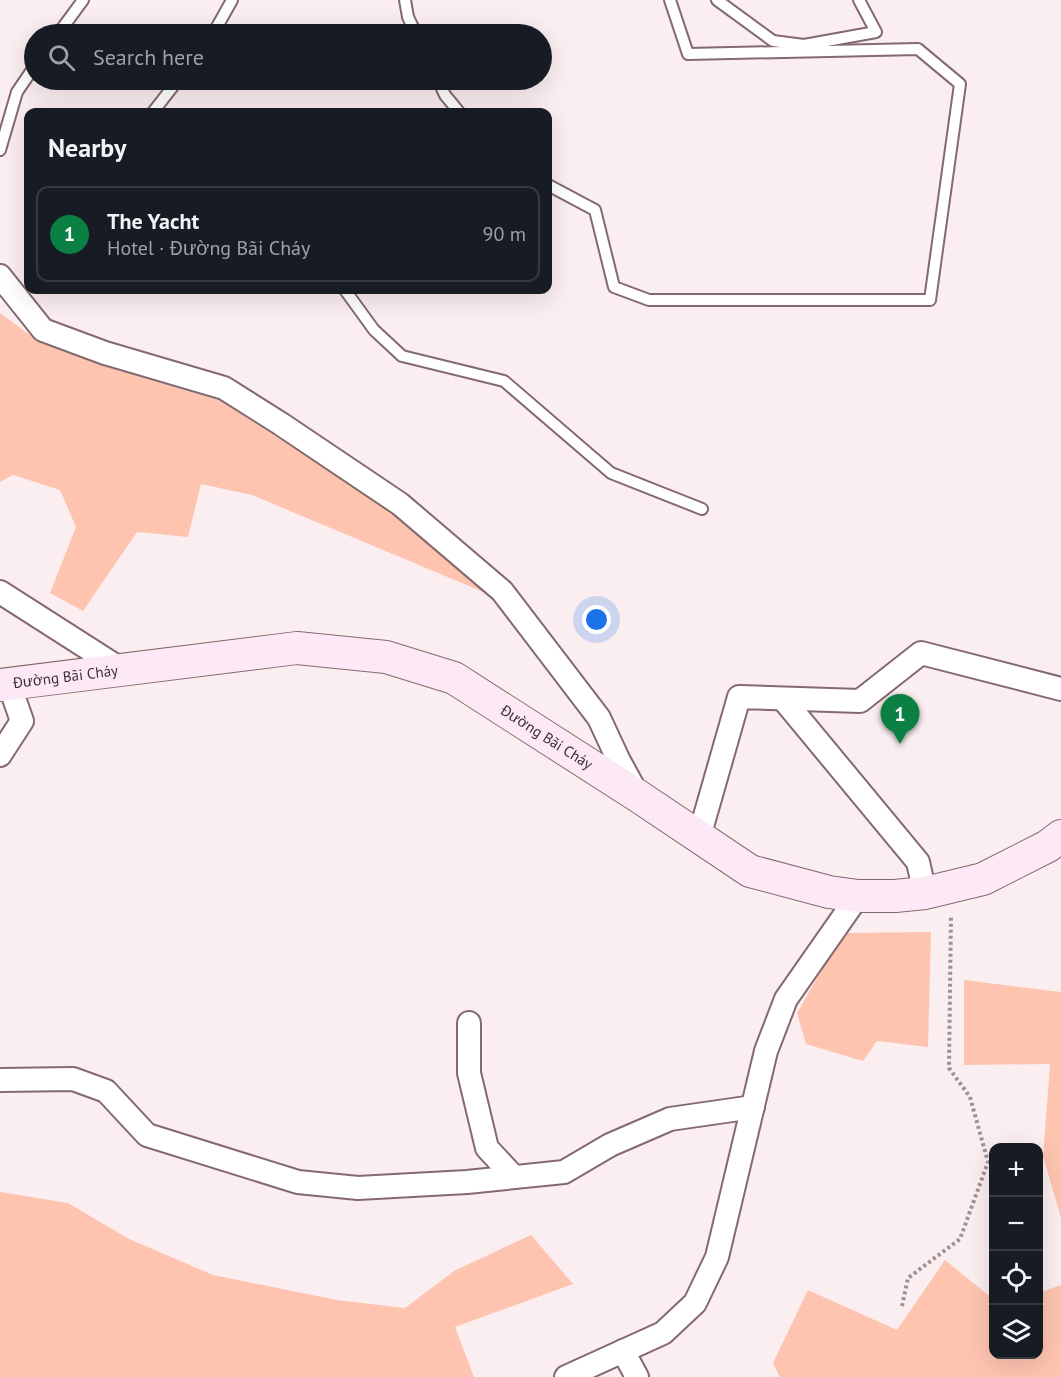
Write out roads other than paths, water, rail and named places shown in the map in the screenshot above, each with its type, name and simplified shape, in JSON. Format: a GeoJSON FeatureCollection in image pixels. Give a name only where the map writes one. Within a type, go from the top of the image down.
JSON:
{"type":"FeatureCollection","features":[{"type":"Feature","properties":{"kind":"main road","name":"Đường Bãi Cháy"},"geometry":{"type":"LineString","coordinates":[[5,684],[297,648],[386,657],[454,678],[638,796],[750,872],[829,892],[858,896],[895,896],[936,890],[983,879],[1057,843]]}},
{"type":"Feature","properties":{"kind":"street"},"geometry":{"type":"LineString","coordinates":[[0,276],[43,330],[105,353],[224,388],[400,504],[502,591],[599,717],[638,796]]}},
{"type":"Feature","properties":{"kind":"street"},"geometry":{"type":"LineString","coordinates":[[0,592],[122,670]]}},
{"type":"Feature","properties":{"kind":"street"},"geometry":{"type":"LineString","coordinates":[[699,837],[739,697],[860,701],[921,653],[1061,689]]}},
{"type":"Feature","properties":{"kind":"street"},"geometry":{"type":"LineString","coordinates":[[0,755],[22,721],[5,684]]}},
{"type":"Feature","properties":{"kind":"street"},"geometry":{"type":"LineString","coordinates":[[783,699],[918,862],[936,890]]}},
{"type":"Feature","properties":{"kind":"street"},"geometry":{"type":"LineString","coordinates":[[566,1377],[663,1333],[695,1303],[717,1257],[766,1051],[786,999],[858,896]]}},
{"type":"Feature","properties":{"kind":"street"},"geometry":{"type":"LineString","coordinates":[[469,1023],[469,1073],[487,1148],[513,1177]]}},
{"type":"Feature","properties":{"kind":"street"},"geometry":{"type":"LineString","coordinates":[[0,1080],[73,1079],[106,1091],[147,1135],[298,1182],[358,1188],[467,1182],[564,1172],[610,1144],[670,1119],[753,1107]]}},
{"type":"Feature","properties":{"kind":"street"},"geometry":{"type":"LineString","coordinates":[[623,1351],[637,1377]]}},
{"type":"Feature","properties":{"kind":"lane"},"geometry":{"type":"LineString","coordinates":[[65,24],[83,0]]}},
{"type":"Feature","properties":{"kind":"lane"},"geometry":{"type":"LineString","coordinates":[[219,24],[232,0]]}},
{"type":"Feature","properties":{"kind":"lane"},"geometry":{"type":"LineString","coordinates":[[405,0],[411,24]]}},
{"type":"Feature","properties":{"kind":"lane"},"geometry":{"type":"LineString","coordinates":[[552,187],[595,210],[614,286],[649,300],[930,300],[960,84],[918,49],[688,54],[670,0]]}},
{"type":"Feature","properties":{"kind":"lane"},"geometry":{"type":"LineString","coordinates":[[717,0],[773,41],[804,45],[876,32]]}},
{"type":"Feature","properties":{"kind":"lane"},"geometry":{"type":"LineString","coordinates":[[858,0],[876,32],[894,49]]}},
{"type":"Feature","properties":{"kind":"lane"},"geometry":{"type":"LineString","coordinates":[[0,150],[17,92],[24,82]]}},
{"type":"Feature","properties":{"kind":"lane"},"geometry":{"type":"LineString","coordinates":[[156,108],[170,90]]}},
{"type":"Feature","properties":{"kind":"lane"},"geometry":{"type":"LineString","coordinates":[[443,90],[456,108]]}},
{"type":"Feature","properties":{"kind":"lane"},"geometry":{"type":"LineString","coordinates":[[348,294],[374,330],[402,356],[504,381],[611,473],[702,508]]}},
{"type":"Feature","properties":{"kind":"place","name":"The Yacht"},"geometry":{"type":"Point","coordinates":[900,744]}}]}
